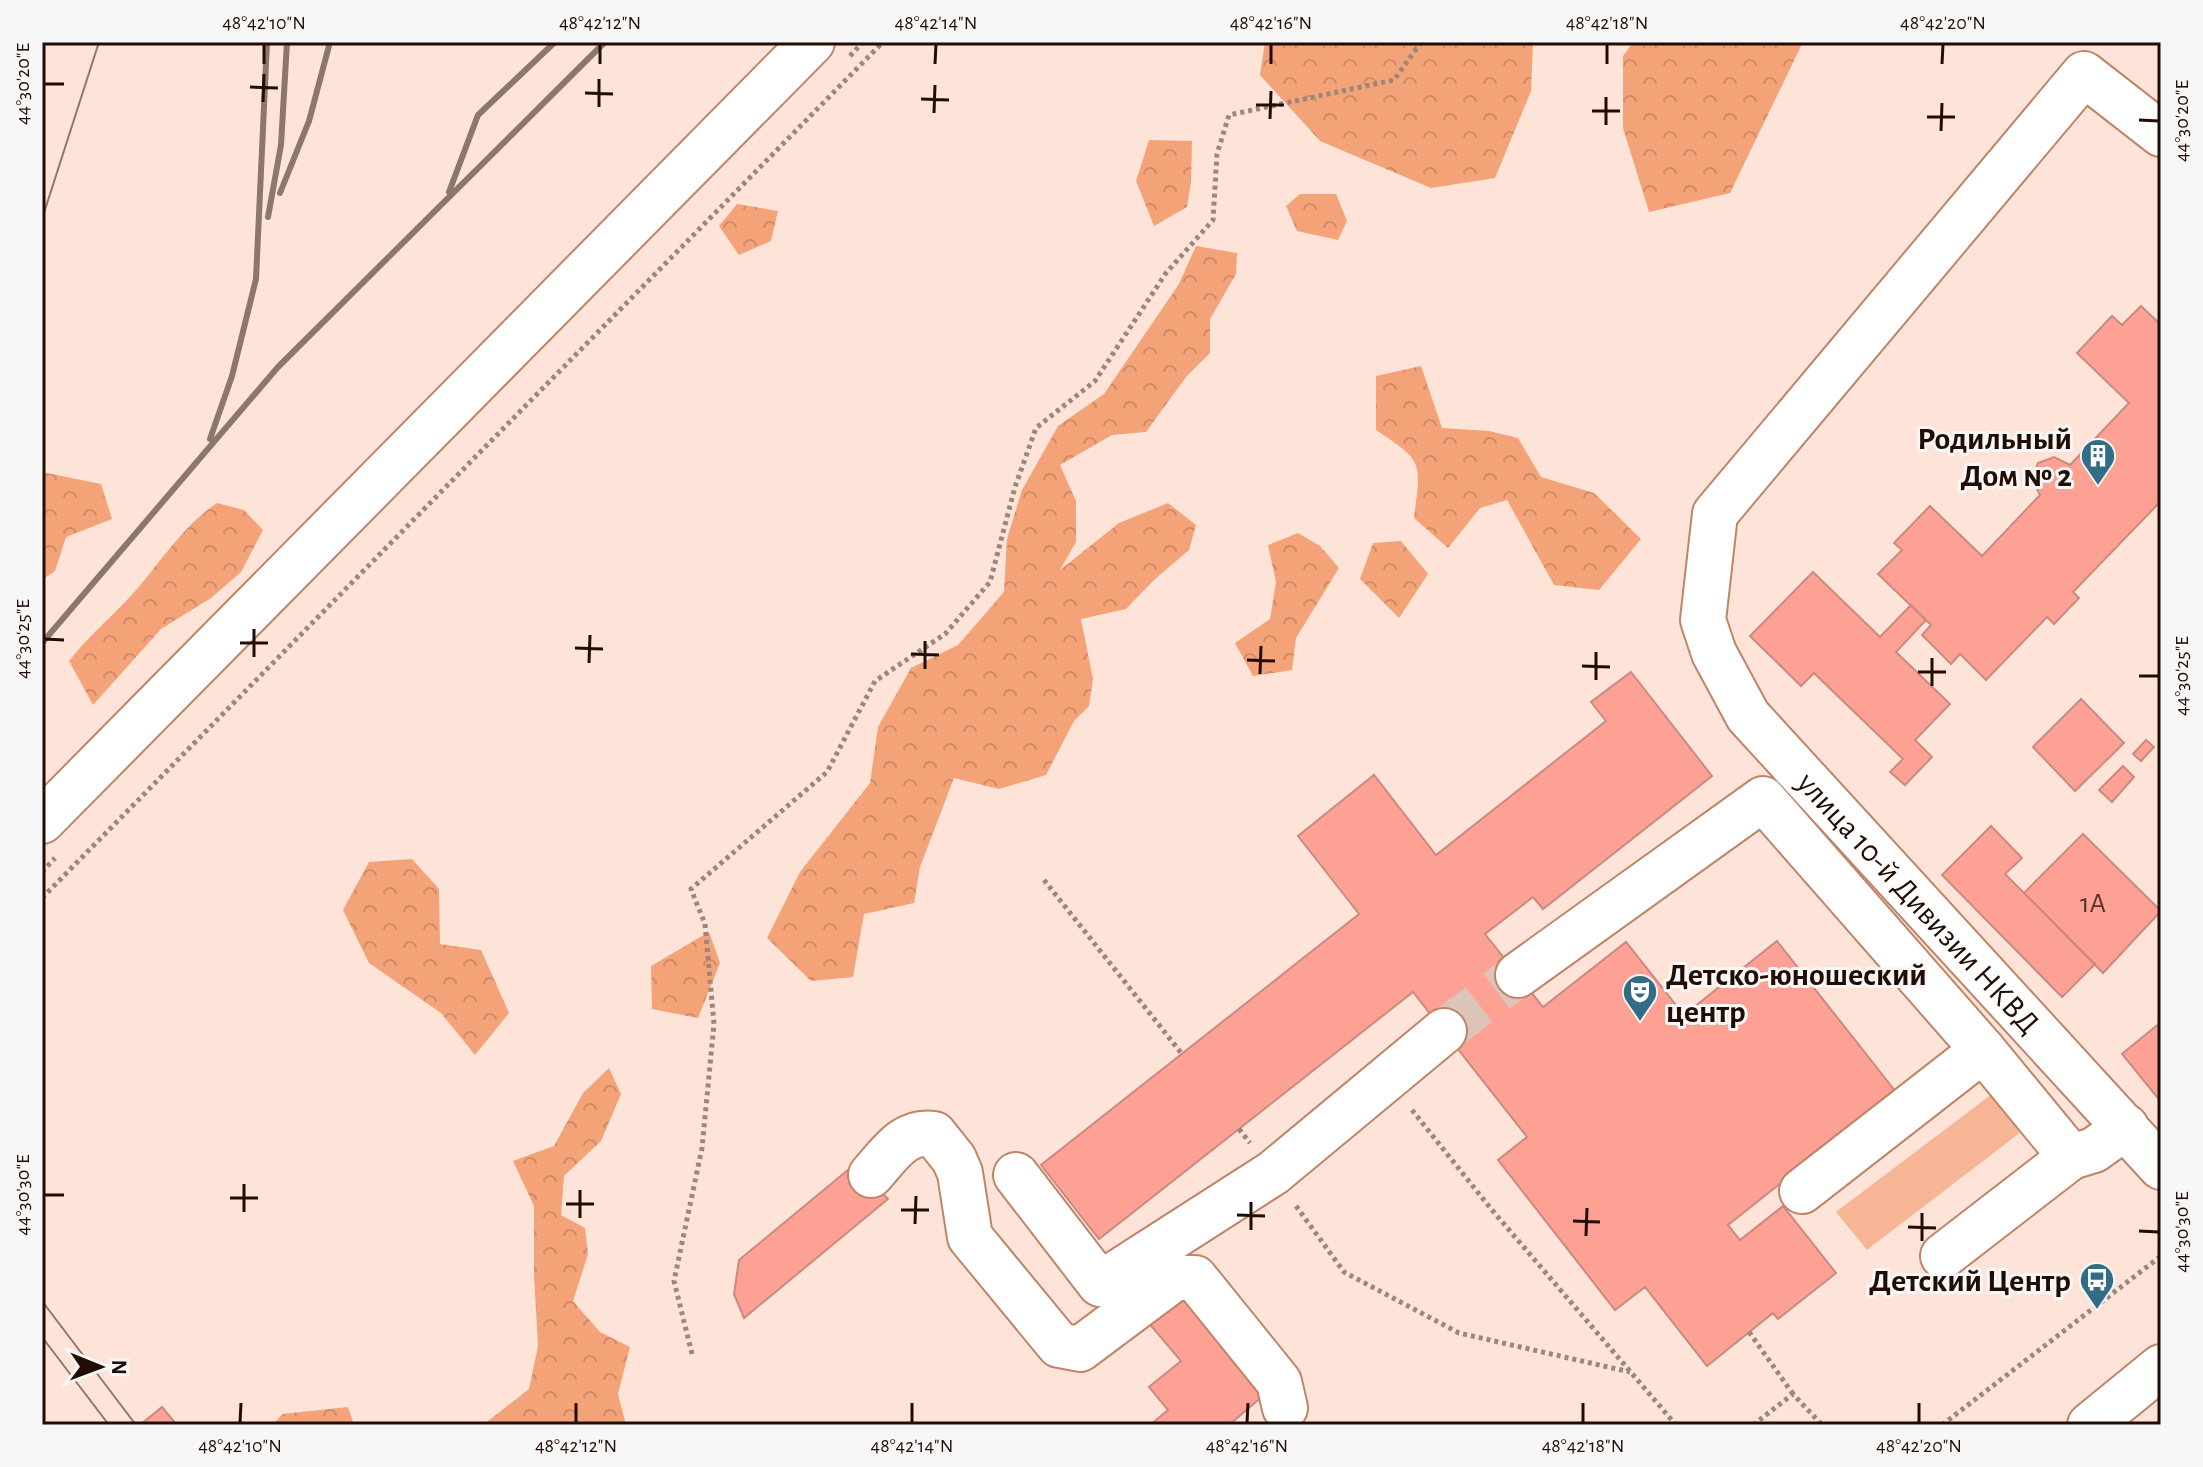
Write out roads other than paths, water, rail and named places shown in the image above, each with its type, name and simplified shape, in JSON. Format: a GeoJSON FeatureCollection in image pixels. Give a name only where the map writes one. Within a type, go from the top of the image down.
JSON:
{"type":"FeatureCollection","features":[{"type":"Feature","properties":{"kind":"street"},"geometry":{"type":"LineString","coordinates":[[42,821],[812,42]]}},
{"type":"Feature","properties":{"kind":"street","name":"улица 10-й Дивизии НКВД"},"geometry":{"type":"LineString","coordinates":[[2161,134],[2084,74],[1715,514],[1703,620],[1714,653],[1748,716],[2161,1167]]}},
{"type":"Feature","properties":{"kind":"street"},"geometry":{"type":"LineString","coordinates":[[1518,975],[1763,799],[1983,1050],[2071,1157]]}},
{"type":"Feature","properties":{"kind":"street"},"geometry":{"type":"LineString","coordinates":[[1016,1175],[1100,1284],[1273,1173],[1444,1031]]}},
{"type":"Feature","properties":{"kind":"street"},"geometry":{"type":"LineString","coordinates":[[1802,1191],[1983,1050]]}},
{"type":"Feature","properties":{"kind":"street"},"geometry":{"type":"LineString","coordinates":[[1943,1256],[2071,1157],[2094,1150],[2126,1127]]}},
{"type":"Feature","properties":{"kind":"street"},"geometry":{"type":"LineString","coordinates":[[871,1175],[904,1139],[921,1132],[934,1134],[954,1159],[960,1173],[970,1237],[1059,1345],[1080,1349],[1175,1278],[1195,1278],[1279,1382],[1283,1419]]}},
{"type":"Feature","properties":{"kind":"street"},"geometry":{"type":"LineString","coordinates":[[2090,1425],[2161,1367]]}},
{"type":"Feature","properties":{"kind":"tunnel"},"geometry":{"type":"LineString","coordinates":[[1444,1031],[1518,975]]}},
{"type":"Feature","properties":{"kind":"tram line"},"geometry":{"type":"LineString","coordinates":[[42,219],[99,42]]}},
{"type":"Feature","properties":{"kind":"tram line"},"geometry":{"type":"LineString","coordinates":[[2161,808],[2161,844]]}},
{"type":"Feature","properties":{"kind":"tram line"},"geometry":{"type":"LineString","coordinates":[[42,1301],[136,1425]]}},
{"type":"Feature","properties":{"kind":"tram line"},"geometry":{"type":"LineString","coordinates":[[42,1337],[109,1425]]}},
{"type":"Feature","properties":{"kind":"railway"},"geometry":{"type":"LineString","coordinates":[[210,439],[232,376],[256,279],[267,42]]}},
{"type":"Feature","properties":{"kind":"railway"},"geometry":{"type":"LineString","coordinates":[[268,217],[281,145],[287,42]]}},
{"type":"Feature","properties":{"kind":"railway"},"geometry":{"type":"LineString","coordinates":[[280,193],[309,121],[330,42]]}},
{"type":"Feature","properties":{"kind":"railway"},"geometry":{"type":"LineString","coordinates":[[449,192],[478,115],[555,42]]}},
{"type":"Feature","properties":{"kind":"railway"},"geometry":{"type":"LineString","coordinates":[[42,643],[278,367],[605,42]]}},
{"type":"Feature","properties":{"kind":"place","name":"Родильный Дом № 2"},"geometry":{"type":"Point","coordinates":[2098,487]}},
{"type":"Feature","properties":{"kind":"place","name":"Детско-юношеский центр"},"geometry":{"type":"Point","coordinates":[1640,1023]}},
{"type":"Feature","properties":{"kind":"place","name":"Детский Центр"},"geometry":{"type":"Point","coordinates":[2097,1311]}}]}
